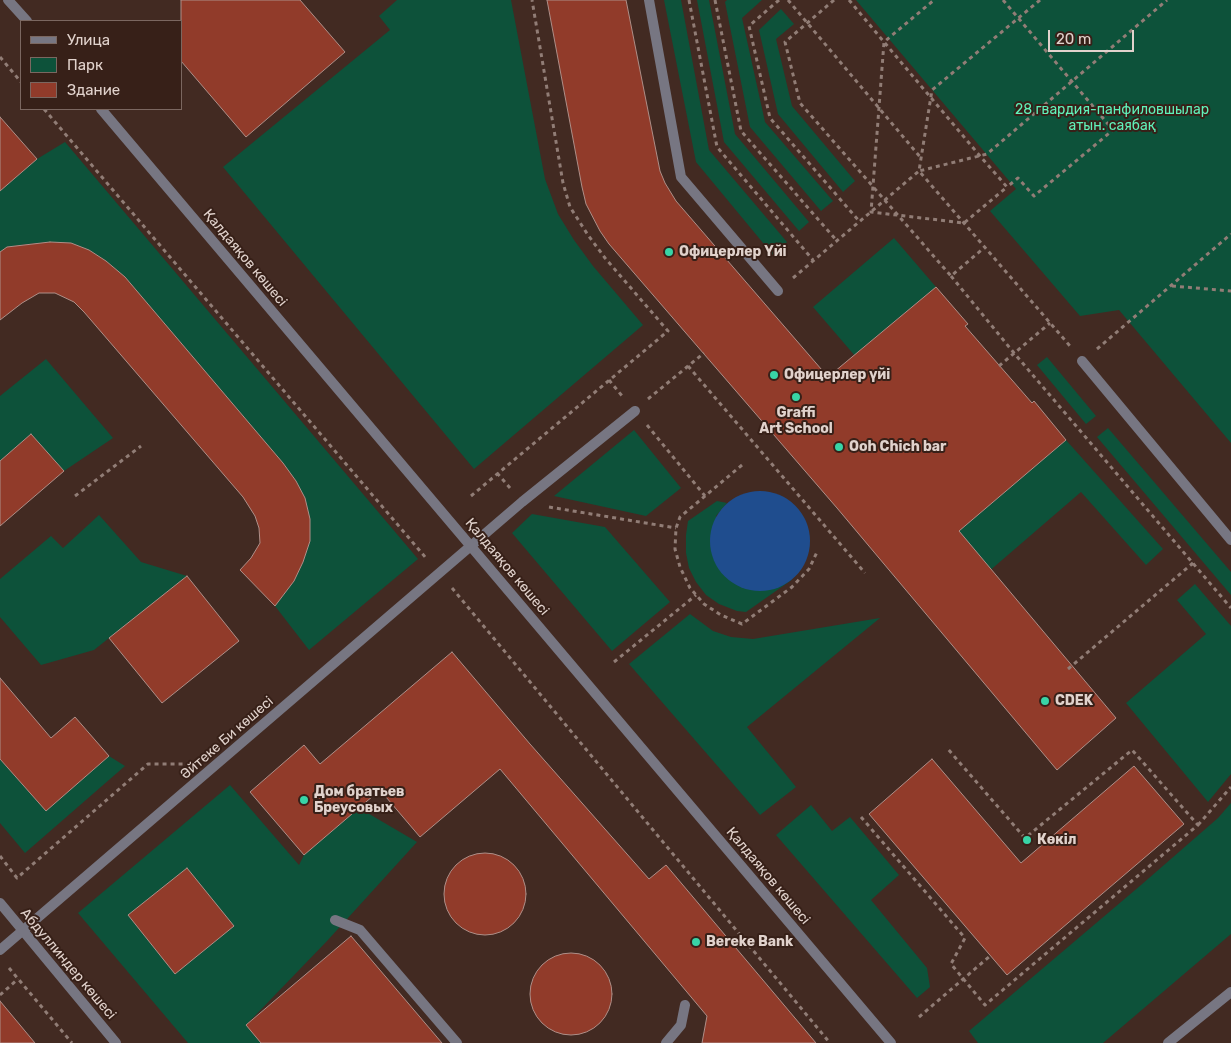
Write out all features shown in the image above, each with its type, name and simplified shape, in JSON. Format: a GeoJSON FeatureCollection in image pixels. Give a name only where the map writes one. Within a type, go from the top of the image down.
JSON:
{"type":"FeatureCollection","features":[{"type":"Feature","properties":{"kind":"street"},"geometry":{"type":"LineString","coordinates":[[8,0],[25,20]]}},
{"type":"Feature","properties":{"kind":"street"},"geometry":{"type":"LineString","coordinates":[[649,0],[681,177],[778,291]]}},
{"type":"Feature","properties":{"kind":"street","name":"Қалдаяқов көшесі"},"geometry":{"type":"LineString","coordinates":[[102,110],[891,1043]]}},
{"type":"Feature","properties":{"kind":"street"},"geometry":{"type":"LineString","coordinates":[[1082,361],[1231,540]]}},
{"type":"Feature","properties":{"kind":"street","name":"Әйтеке Би көшесі"},"geometry":{"type":"LineString","coordinates":[[0,950],[522,502],[635,411]]}},
{"type":"Feature","properties":{"kind":"street","name":"Абдуллиндер көшесі"},"geometry":{"type":"LineString","coordinates":[[0,903],[116,1043]]}},
{"type":"Feature","properties":{"kind":"street"},"geometry":{"type":"LineString","coordinates":[[335,920],[360,930],[457,1043]]}},
{"type":"Feature","properties":{"kind":"street"},"geometry":{"type":"LineString","coordinates":[[1169,1043],[1231,992]]}},
{"type":"Feature","properties":{"kind":"street"},"geometry":{"type":"LineString","coordinates":[[666,1043],[681,1025],[686,1005]]}},
{"type":"Feature","properties":{"kind":"path"},"geometry":{"type":"LineString","coordinates":[[471,496],[668,331],[605,258],[570,207],[563,183],[532,0]]}},
{"type":"Feature","properties":{"kind":"path"},"geometry":{"type":"LineString","coordinates":[[689,0],[717,146],[813,260]]}},
{"type":"Feature","properties":{"kind":"path"},"geometry":{"type":"LineString","coordinates":[[715,0],[741,131],[837,240]]}},
{"type":"Feature","properties":{"kind":"path"},"geometry":{"type":"LineString","coordinates":[[779,0],[749,26],[770,118],[859,221]]}},
{"type":"Feature","properties":{"kind":"path"},"geometry":{"type":"LineString","coordinates":[[788,0],[921,158]]}},
{"type":"Feature","properties":{"kind":"path"},"geometry":{"type":"LineString","coordinates":[[834,0],[785,42],[800,104],[950,276],[1231,608]]}},
{"type":"Feature","properties":{"kind":"path"},"geometry":{"type":"LineString","coordinates":[[850,0],[1007,187]]}},
{"type":"Feature","properties":{"kind":"path"},"geometry":{"type":"LineString","coordinates":[[870,212],[884,42],[934,0]]}},
{"type":"Feature","properties":{"kind":"path"},"geometry":{"type":"LineString","coordinates":[[870,212],[964,223],[1018,178],[1034,196],[1113,130],[1003,0]]}},
{"type":"Feature","properties":{"kind":"path"},"geometry":{"type":"LineString","coordinates":[[1040,0],[932,90],[919,171],[1082,361],[1231,234]]}},
{"type":"Feature","properties":{"kind":"path"},"geometry":{"type":"LineString","coordinates":[[778,291],[919,171],[987,154],[1167,0]]}},
{"type":"Feature","properties":{"kind":"path"},"geometry":{"type":"LineString","coordinates":[[0,57],[20,81]]}},
{"type":"Feature","properties":{"kind":"path"},"geometry":{"type":"LineString","coordinates":[[45,110],[431,564]]}},
{"type":"Feature","properties":{"kind":"path"},"geometry":{"type":"LineString","coordinates":[[950,276],[985,247]]}},
{"type":"Feature","properties":{"kind":"path"},"geometry":{"type":"LineString","coordinates":[[1171,286],[1231,291]]}},
{"type":"Feature","properties":{"kind":"path"},"geometry":{"type":"LineString","coordinates":[[999,366],[1050,323]]}},
{"type":"Feature","properties":{"kind":"path"},"geometry":{"type":"LineString","coordinates":[[704,353],[635,411],[705,496]]}},
{"type":"Feature","properties":{"kind":"path"},"geometry":{"type":"LineString","coordinates":[[688,366],[865,573]]}},
{"type":"Feature","properties":{"kind":"path"},"geometry":{"type":"LineString","coordinates":[[75,496],[141,446]]}},
{"type":"Feature","properties":{"kind":"path"},"geometry":{"type":"LineString","coordinates":[[742,465],[680,517],[676,528],[674,549],[690,588],[696,595],[704,604],[721,615],[742,624],[792,587],[809,569],[817,552]]}},
{"type":"Feature","properties":{"kind":"path"},"geometry":{"type":"LineString","coordinates":[[522,502],[676,528]]}},
{"type":"Feature","properties":{"kind":"path"},"geometry":{"type":"LineString","coordinates":[[1068,669],[1193,563]]}},
{"type":"Feature","properties":{"kind":"path"},"geometry":{"type":"LineString","coordinates":[[452,588],[830,1043]]}},
{"type":"Feature","properties":{"kind":"path"},"geometry":{"type":"LineString","coordinates":[[614,662],[696,595]]}},
{"type":"Feature","properties":{"kind":"path"},"geometry":{"type":"LineString","coordinates":[[947,748],[1025,838],[1132,750],[1198,825]]}},
{"type":"Feature","properties":{"kind":"path"},"geometry":{"type":"LineString","coordinates":[[0,857],[17,878],[148,764],[186,764]]}},
{"type":"Feature","properties":{"kind":"path"},"geometry":{"type":"LineString","coordinates":[[861,817],[965,938],[950,964],[985,1005],[1198,825],[1231,787]]}},
{"type":"Feature","properties":{"kind":"path"},"geometry":{"type":"LineString","coordinates":[[919,1017],[990,956]]}},
{"type":"Feature","properties":{"kind":"path"},"geometry":{"type":"LineString","coordinates":[[9,968],[72,1043]]}},
{"type":"Feature","properties":{"kind":"path"},"geometry":{"type":"LineString","coordinates":[[0,995],[18,979]]}},
{"type":"Feature","properties":{"kind":"green space"},"geometry":{"type":"Polygon","coordinates":[[[397,0],[511,0],[545,179],[558,214],[593,266],[643,325],[474,469],[223,167],[390,30],[379,16],[397,0]]]}},
{"type":"Feature","properties":{"kind":"green space"},"geometry":{"type":"Polygon","coordinates":[[[664,0],[681,0],[709,150],[787,242],[773,255],[696,162],[664,0]]]}},
{"type":"Feature","properties":{"kind":"green space"},"geometry":{"type":"Polygon","coordinates":[[[697,0],[709,0],[735,134],[809,222],[799,231],[724,142],[697,0]]]}},
{"type":"Feature","properties":{"kind":"green space"},"geometry":{"type":"Polygon","coordinates":[[[727,0],[762,0],[742,18],[765,122],[833,201],[821,211],[750,127],[725,2],[727,0]]]}},
{"type":"Feature","properties":{"kind":"green space","name":"28 гвардия-панфиловшылар атын. саябақ"},"geometry":{"type":"Polygon","coordinates":[[[856,0],[1231,0],[1231,443],[1119,310],[1080,316],[990,211],[1016,189],[856,0]]]}},
{"type":"Feature","properties":{"kind":"green space"},"geometry":{"type":"Polygon","coordinates":[[[781,9],[794,24],[776,39],[792,106],[855,181],[843,192],[778,114],[759,30],[781,9]]]}},
{"type":"Feature","properties":{"kind":"green space"},"geometry":{"type":"Polygon","coordinates":[[[65,142],[418,559],[309,650],[275,606],[294,581],[303,562],[296,481],[283,463],[125,277],[106,261],[89,250],[70,243],[27,244],[7,247],[0,252],[0,191],[37,159],[65,142]]]}},
{"type":"Feature","properties":{"kind":"green space"},"geometry":{"type":"Polygon","coordinates":[[[894,238],[936,287],[859,351],[880,385],[813,307],[894,238]]]}},
{"type":"Feature","properties":{"kind":"green space"},"geometry":{"type":"Polygon","coordinates":[[[1047,357],[1096,416],[1086,424],[1037,365],[1047,357]]]}},
{"type":"Feature","properties":{"kind":"green space"},"geometry":{"type":"Polygon","coordinates":[[[46,359],[113,438],[64,471],[31,434],[0,461],[0,396],[46,359]]]}},
{"type":"Feature","properties":{"kind":"green space"},"geometry":{"type":"Polygon","coordinates":[[[1108,428],[1231,572],[1231,595],[1097,437],[1108,428]]]}},
{"type":"Feature","properties":{"kind":"green space"},"geometry":{"type":"Polygon","coordinates":[[[634,430],[681,488],[646,516],[554,496],[634,430]]]}},
{"type":"Feature","properties":{"kind":"green space"},"geometry":{"type":"Polygon","coordinates":[[[1066,440],[1163,549],[1146,565],[1081,492],[987,573],[955,534],[1066,440]]]}},
{"type":"Feature","properties":{"kind":"green space"},"geometry":{"type":"Polygon","coordinates":[[[717,501],[727,503],[716,516],[778,587],[793,579],[746,612],[737,611],[719,604],[706,595],[696,582],[689,568],[686,553],[688,521],[717,501]]]}},
{"type":"Feature","properties":{"kind":"green space"},"geometry":{"type":"Polygon","coordinates":[[[532,514],[605,527],[670,602],[612,651],[512,533],[532,514]]]}},
{"type":"Feature","properties":{"kind":"green space"},"geometry":{"type":"Polygon","coordinates":[[[99,515],[141,562],[187,576],[94,650],[41,665],[0,617],[0,579],[51,536],[63,548],[99,515]]]}},
{"type":"Feature","properties":{"kind":"green space"},"geometry":{"type":"Polygon","coordinates":[[[1195,584],[1231,626],[1231,774],[1208,802],[1126,703],[1206,634],[1177,600],[1195,584]]]}},
{"type":"Feature","properties":{"kind":"green space"},"geometry":{"type":"Polygon","coordinates":[[[690,614],[713,631],[731,637],[753,639],[880,618],[747,727],[796,787],[760,815],[629,664],[690,614]]]}},
{"type":"Feature","properties":{"kind":"green space"},"geometry":{"type":"Polygon","coordinates":[[[109,756],[125,766],[25,853],[0,823],[0,759],[46,811],[109,756]]]}},
{"type":"Feature","properties":{"kind":"green space"},"geometry":{"type":"Polygon","coordinates":[[[230,785],[299,865],[304,855],[359,808],[417,842],[327,941],[246,1025],[261,1043],[188,1043],[78,913],[230,785]]]}},
{"type":"Feature","properties":{"kind":"green space"},"geometry":{"type":"Polygon","coordinates":[[[1231,803],[1231,934],[1103,1043],[978,1043],[969,1031],[1218,818],[1231,803]]]}},
{"type":"Feature","properties":{"kind":"green space"},"geometry":{"type":"Polygon","coordinates":[[[811,805],[832,831],[850,817],[899,875],[871,900],[927,968],[930,987],[917,998],[776,835],[811,805]]]}},
{"type":"Feature","properties":{"kind":"water"},"geometry":{"type":"Polygon","coordinates":[[[760,491],[779,495],[795,506],[806,522],[810,541],[806,560],[795,576],[779,587],[760,591],[741,587],[725,576],[714,560],[710,541],[714,522],[725,506],[741,495],[760,491]]]}},
{"type":"Feature","properties":{"kind":"building"},"geometry":{"type":"Polygon","coordinates":[[[181,0],[300,0],[345,52],[246,137],[182,62],[181,0]]]}},
{"type":"Feature","properties":{"kind":"building","name":"Офицерлер үйі"},"geometry":{"type":"Polygon","coordinates":[[[547,0],[626,0],[660,171],[665,183],[676,201],[828,377],[936,287],[968,324],[965,326],[1032,403],[1034,401],[1066,440],[959,531],[1116,718],[1057,770],[837,508],[609,244],[600,231],[586,204],[582,187],[547,0]]]}},
{"type":"Feature","properties":{"kind":"building"},"geometry":{"type":"Polygon","coordinates":[[[0,117],[37,159],[0,191],[0,117]]]}},
{"type":"Feature","properties":{"kind":"building"},"geometry":{"type":"Polygon","coordinates":[[[50,242],[71,243],[89,250],[125,277],[283,463],[296,481],[305,498],[310,519],[310,541],[294,581],[275,606],[240,570],[251,558],[260,543],[259,528],[255,516],[243,497],[84,312],[74,302],[55,293],[39,293],[0,320],[0,252],[7,247],[50,242]]]}},
{"type":"Feature","properties":{"kind":"building"},"geometry":{"type":"Polygon","coordinates":[[[31,434],[64,471],[0,526],[0,461],[31,434]]]}},
{"type":"Feature","properties":{"kind":"building"},"geometry":{"type":"Polygon","coordinates":[[[187,576],[239,641],[162,703],[109,638],[187,576]]]}},
{"type":"Feature","properties":{"kind":"building"},"geometry":{"type":"Polygon","coordinates":[[[452,652],[649,879],[666,865],[816,1043],[702,1043],[707,1016],[500,769],[420,837],[380,790],[304,855],[250,792],[304,745],[320,764],[452,652]]]}},
{"type":"Feature","properties":{"kind":"building"},"geometry":{"type":"Polygon","coordinates":[[[0,678],[51,738],[75,717],[109,756],[46,811],[0,759],[0,678]]]}},
{"type":"Feature","properties":{"kind":"building"},"geometry":{"type":"Polygon","coordinates":[[[932,759],[1021,863],[1134,766],[1184,824],[1007,975],[869,814],[932,759]]]}},
{"type":"Feature","properties":{"kind":"building"},"geometry":{"type":"Polygon","coordinates":[[[477,853],[493,853],[508,860],[519,871],[526,886],[523,910],[514,923],[493,935],[477,935],[462,928],[451,917],[444,902],[444,886],[451,871],[462,860],[477,853]]]}},
{"type":"Feature","properties":{"kind":"building"},"geometry":{"type":"Polygon","coordinates":[[[187,868],[234,926],[175,974],[128,915],[187,868]]]}},
{"type":"Feature","properties":{"kind":"building"},"geometry":{"type":"Polygon","coordinates":[[[351,936],[442,1043],[261,1043],[246,1025],[351,936]]]}},
{"type":"Feature","properties":{"kind":"building"},"geometry":{"type":"Polygon","coordinates":[[[563,953],[579,953],[594,960],[605,971],[612,986],[609,1010],[600,1023],[579,1035],[563,1035],[548,1028],[537,1017],[530,1002],[530,986],[537,971],[548,960],[563,953]]]}},
{"type":"Feature","properties":{"kind":"building"},"geometry":{"type":"Polygon","coordinates":[[[0,1001],[35,1043],[0,1043],[0,1001]]]}},
{"type":"Feature","properties":{"kind":"place","name":"Офицерлер Үйі"},"geometry":{"type":"Point","coordinates":[669,252]}},
{"type":"Feature","properties":{"kind":"place","name":"Офицерлер үйі"},"geometry":{"type":"Point","coordinates":[774,375]}},
{"type":"Feature","properties":{"kind":"place","name":"Graffi Art School"},"geometry":{"type":"Point","coordinates":[796,397]}},
{"type":"Feature","properties":{"kind":"place","name":"Ooh Chich bar"},"geometry":{"type":"Point","coordinates":[839,447]}},
{"type":"Feature","properties":{"kind":"place","name":"CDEK"},"geometry":{"type":"Point","coordinates":[1045,701]}},
{"type":"Feature","properties":{"kind":"place","name":"Дом братьев Бреусовых"},"geometry":{"type":"Point","coordinates":[304,800]}},
{"type":"Feature","properties":{"kind":"place","name":"Көкіл"},"geometry":{"type":"Point","coordinates":[1027,840]}},
{"type":"Feature","properties":{"kind":"place","name":"Bereke Bank"},"geometry":{"type":"Point","coordinates":[696,942]}}]}
